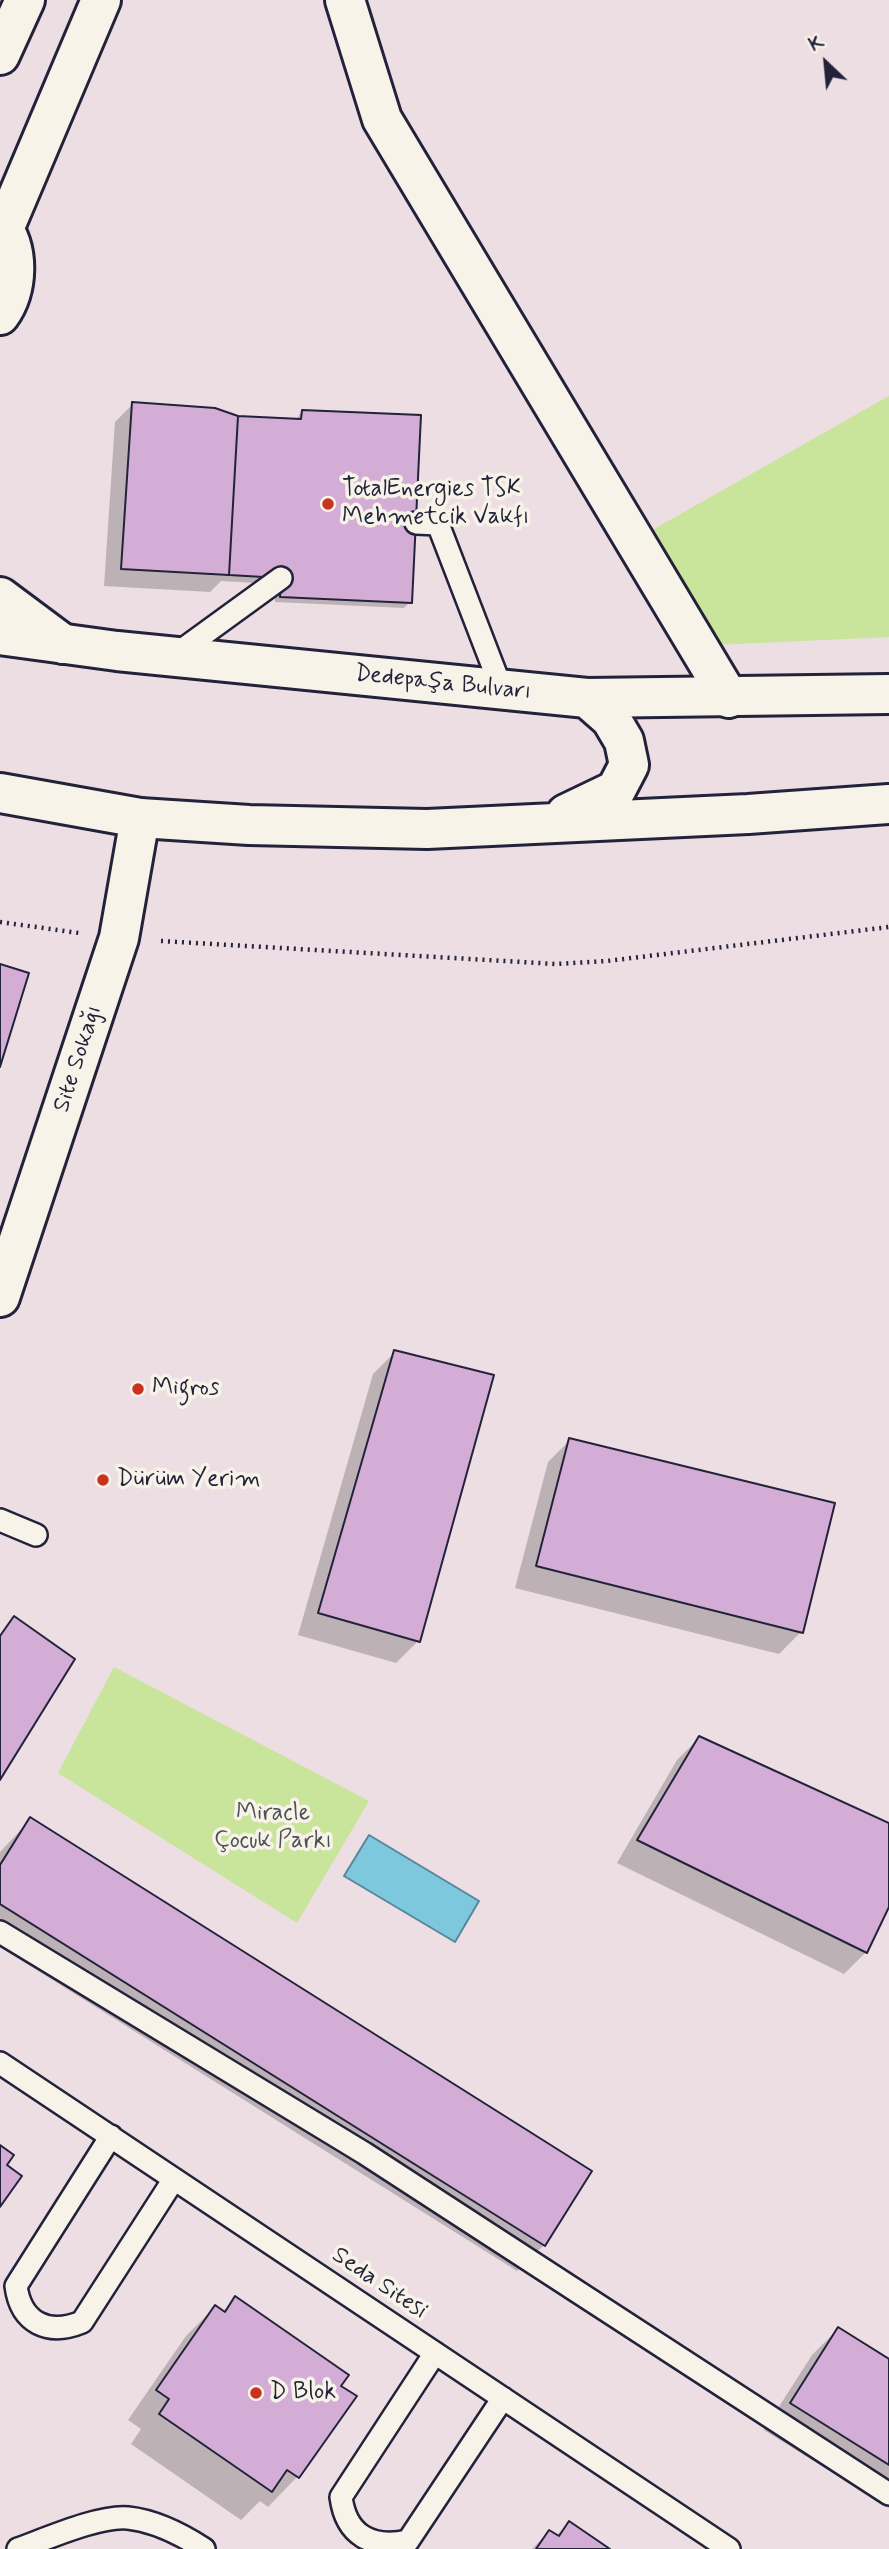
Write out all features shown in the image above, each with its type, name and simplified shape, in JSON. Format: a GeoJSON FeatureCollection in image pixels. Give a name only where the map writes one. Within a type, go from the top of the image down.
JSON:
{"type":"FeatureCollection","features":[{"type":"Feature","properties":{"kind":"main road"},"geometry":{"type":"LineString","coordinates":[[0,55],[25,0]]}},
{"type":"Feature","properties":{"kind":"main road"},"geometry":{"type":"LineString","coordinates":[[0,315],[7,305],[14,280],[13,253],[2,227],[101,0]]}},
{"type":"Feature","properties":{"kind":"main road"},"geometry":{"type":"LineString","coordinates":[[345,0],[382,119],[729,698]]}},
{"type":"Feature","properties":{"kind":"main road"},"geometry":{"type":"LineString","coordinates":[[0,597],[63,644]]}},
{"type":"Feature","properties":{"kind":"main road","name":"Dedepaşa Bulvarı"},"geometry":{"type":"LineString","coordinates":[[0,635],[173,657],[587,698],[889,694]]}},
{"type":"Feature","properties":{"kind":"main road"},"geometry":{"type":"LineString","coordinates":[[550,822],[616,790],[629,765],[624,741],[611,719],[587,698]]}},
{"type":"Feature","properties":{"kind":"main road"},"geometry":{"type":"LineString","coordinates":[[0,793],[140,818],[249,825],[427,829],[748,814],[889,804]]}},
{"type":"Feature","properties":{"kind":"main road","name":"Site Sokağı"},"geometry":{"type":"LineString","coordinates":[[0,1297],[119,938],[140,818]]}},
{"type":"Feature","properties":{"kind":"lane"},"geometry":{"type":"LineString","coordinates":[[416,523],[439,524],[502,690]]}},
{"type":"Feature","properties":{"kind":"lane"},"geometry":{"type":"LineString","coordinates":[[173,657],[281,578]]}},
{"type":"Feature","properties":{"kind":"lane"},"geometry":{"type":"LineString","coordinates":[[0,1520],[36,1535]]}},
{"type":"Feature","properties":{"kind":"lane"},"geometry":{"type":"LineString","coordinates":[[0,1933],[364,2153],[889,2494]]}},
{"type":"Feature","properties":{"kind":"lane","name":"Seda Sitesi"},"geometry":{"type":"LineString","coordinates":[[0,2063],[729,2549]]}},
{"type":"Feature","properties":{"kind":"lane"},"geometry":{"type":"LineString","coordinates":[[111,2136],[16,2286],[23,2311],[33,2320],[57,2329],[82,2322],[174,2179]]}},
{"type":"Feature","properties":{"kind":"lane"},"geometry":{"type":"LineString","coordinates":[[435,2353],[341,2497],[348,2524],[358,2535],[382,2545],[408,2541],[503,2398]]}},
{"type":"Feature","properties":{"kind":"lane"},"geometry":{"type":"LineString","coordinates":[[18,2549],[82,2525],[127,2518],[178,2532],[204,2549]]}},
{"type":"Feature","properties":{"kind":"path"},"geometry":{"type":"LineString","coordinates":[[0,922],[119,938],[556,964],[607,961],[889,927]]}},
{"type":"Feature","properties":{"kind":"green space"},"geometry":{"type":"Polygon","coordinates":[[[889,396],[889,637],[715,645],[647,533],[889,396]]]}},
{"type":"Feature","properties":{"kind":"green space","name":"Miracle Çocuk Parkı"},"geometry":{"type":"Polygon","coordinates":[[[114,1667],[369,1801],[297,1923],[58,1773],[114,1667]]]}},
{"type":"Feature","properties":{"kind":"water"},"geometry":{"type":"Polygon","coordinates":[[[369,1835],[479,1901],[455,1942],[344,1876],[369,1835]]]}},
{"type":"Feature","properties":{"kind":"building"},"geometry":{"type":"Polygon","coordinates":[[[132,402],[215,408],[238,416],[229,575],[121,569],[132,402]]]}},
{"type":"Feature","properties":{"kind":"building"},"geometry":{"type":"Polygon","coordinates":[[[302,410],[421,415],[412,603],[280,597],[281,578],[229,575],[238,416],[301,419],[302,410]]]}},
{"type":"Feature","properties":{"kind":"building"},"geometry":{"type":"Polygon","coordinates":[[[0,964],[29,973],[0,1067],[0,964]]]}},
{"type":"Feature","properties":{"kind":"building"},"geometry":{"type":"Polygon","coordinates":[[[394,1350],[494,1375],[420,1642],[318,1613],[394,1350]]]}},
{"type":"Feature","properties":{"kind":"building"},"geometry":{"type":"Polygon","coordinates":[[[569,1438],[835,1503],[803,1633],[536,1566],[569,1438]]]}},
{"type":"Feature","properties":{"kind":"building"},"geometry":{"type":"Polygon","coordinates":[[[14,1616],[75,1659],[0,1780],[0,1636],[14,1616]]]}},
{"type":"Feature","properties":{"kind":"building"},"geometry":{"type":"Polygon","coordinates":[[[699,1736],[889,1823],[889,1907],[867,1953],[637,1840],[699,1736]]]}},
{"type":"Feature","properties":{"kind":"building"},"geometry":{"type":"Polygon","coordinates":[[[30,1817],[592,2171],[545,2246],[0,1904],[0,1865],[30,1817]]]}},
{"type":"Feature","properties":{"kind":"building"},"geometry":{"type":"Polygon","coordinates":[[[0,2145],[14,2155],[7,2165],[22,2176],[0,2207],[0,2145]]]}},
{"type":"Feature","properties":{"kind":"building","name":"D Blok"},"geometry":{"type":"Polygon","coordinates":[[[235,2296],[349,2375],[341,2386],[357,2396],[299,2478],[287,2470],[272,2492],[159,2414],[169,2399],[156,2390],[215,2305],[225,2312],[235,2296]]]}},
{"type":"Feature","properties":{"kind":"building"},"geometry":{"type":"Polygon","coordinates":[[[838,2327],[889,2359],[889,2465],[790,2403],[838,2327]]]}},
{"type":"Feature","properties":{"kind":"building"},"geometry":{"type":"Polygon","coordinates":[[[569,2521],[610,2549],[536,2549],[549,2530],[559,2536],[569,2521]]]}},
{"type":"Feature","properties":{"kind":"place","name":"TotalEnergies TSK Mehmetcik Vakfı"},"geometry":{"type":"Point","coordinates":[328,504]}},
{"type":"Feature","properties":{"kind":"place","name":"Migros"},"geometry":{"type":"Point","coordinates":[138,1389]}},
{"type":"Feature","properties":{"kind":"place","name":"Dürüm Yerim"},"geometry":{"type":"Point","coordinates":[103,1480]}},
{"type":"Feature","properties":{"kind":"place","name":"D Blok"},"geometry":{"type":"Point","coordinates":[256,2393]}}]}
